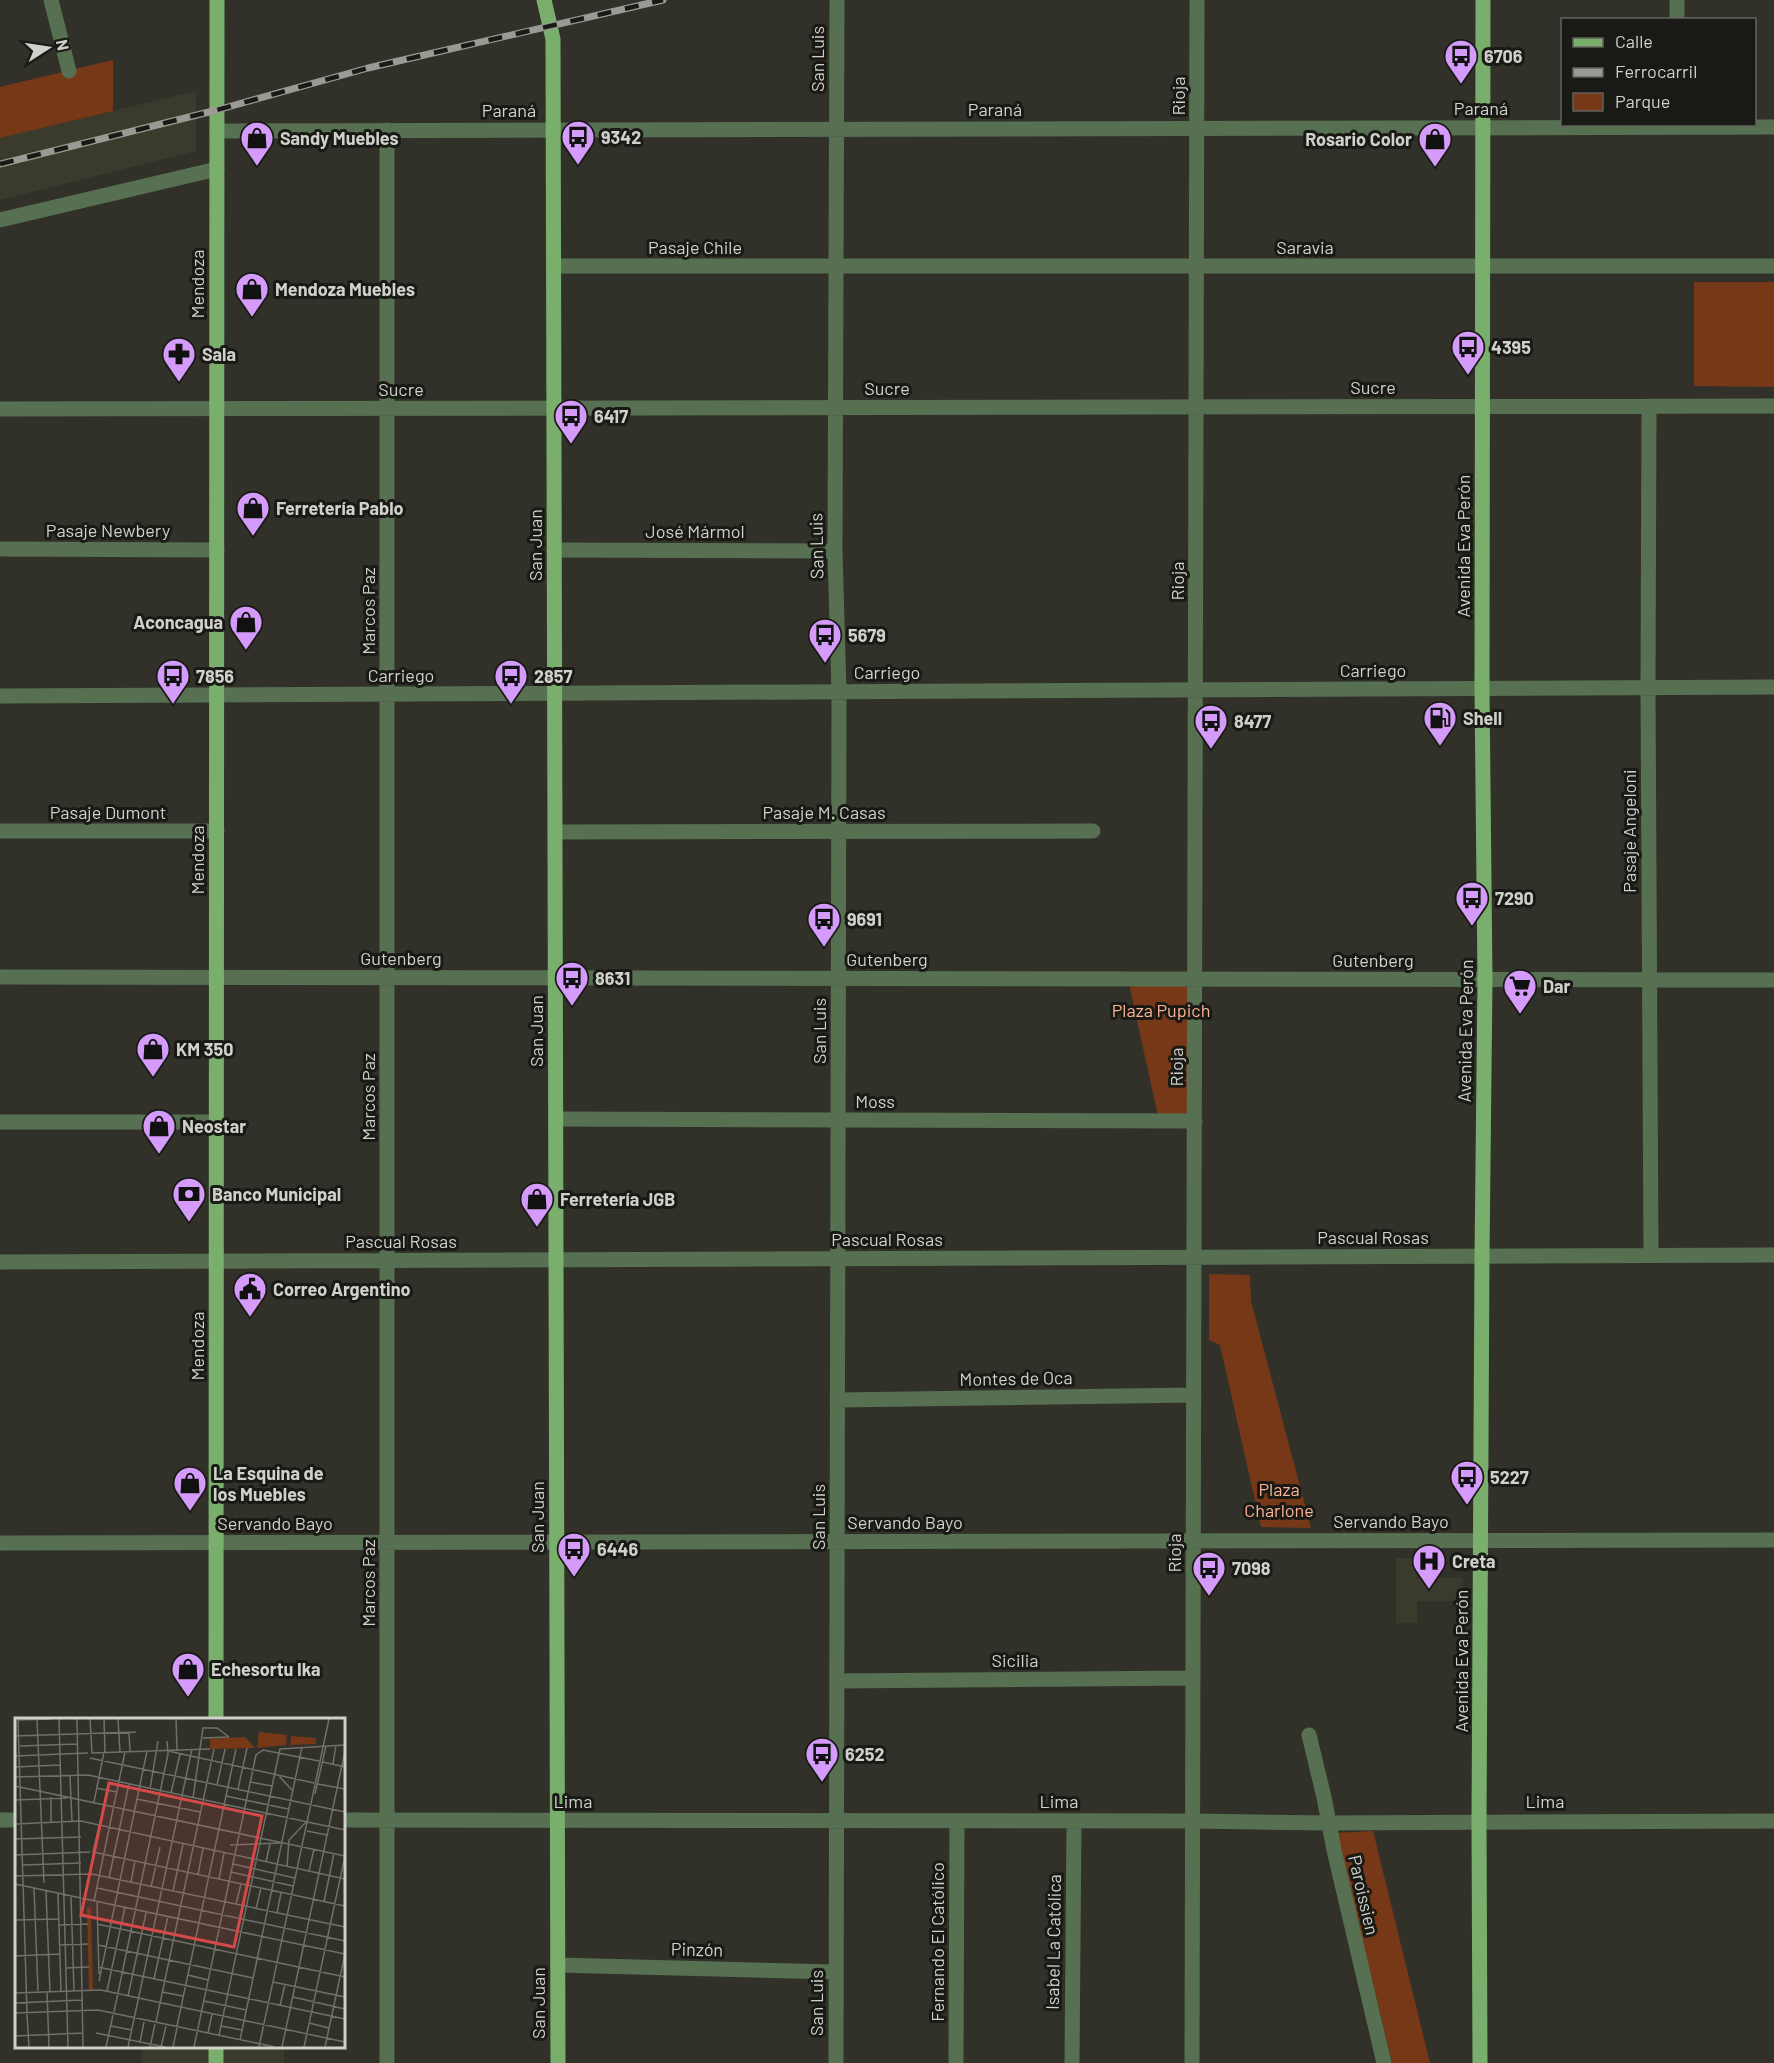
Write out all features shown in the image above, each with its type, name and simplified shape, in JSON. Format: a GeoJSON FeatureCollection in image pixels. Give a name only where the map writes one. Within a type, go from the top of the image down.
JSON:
{"type":"FeatureCollection","features":[{"type":"Feature","properties":{"kind":"main road","name":"Mendoza"},"geometry":{"type":"LineString","coordinates":[[216,1718],[217,0]]}},
{"type":"Feature","properties":{"kind":"main road","name":"San Juan"},"geometry":{"type":"LineString","coordinates":[[544,0],[553,39],[558,2063]]}},
{"type":"Feature","properties":{"kind":"main road","name":"Avenida Eva Perón"},"geometry":{"type":"LineString","coordinates":[[1480,2063],[1479,1821],[1485,980],[1482,689],[1483,0]]}},
{"type":"Feature","properties":{"kind":"street"},"geometry":{"type":"LineString","coordinates":[[51,0],[69,71]]}},
{"type":"Feature","properties":{"kind":"street","name":"San Luis"},"geometry":{"type":"LineString","coordinates":[[836,2063],[839,831],[839,692],[835,551],[837,0]]}},
{"type":"Feature","properties":{"kind":"street","name":"Rioja"},"geometry":{"type":"LineString","coordinates":[[1192,2063],[1197,0]]}},
{"type":"Feature","properties":{"kind":"street"},"geometry":{"type":"LineString","coordinates":[[1677,0],[1677,18]]}},
{"type":"Feature","properties":{"kind":"street","name":"Paraná"},"geometry":{"type":"LineString","coordinates":[[217,131],[1774,127]]}},
{"type":"Feature","properties":{"kind":"street","name":"Marcos Paz"},"geometry":{"type":"LineString","coordinates":[[387,130],[387,2063]]}},
{"type":"Feature","properties":{"kind":"street"},"geometry":{"type":"LineString","coordinates":[[0,220],[217,169]]}},
{"type":"Feature","properties":{"kind":"street","name":"Pasaje Chile"},"geometry":{"type":"LineString","coordinates":[[554,266],[836,266]]}},
{"type":"Feature","properties":{"kind":"street","name":"Saravia"},"geometry":{"type":"LineString","coordinates":[[836,266],[1774,266]]}},
{"type":"Feature","properties":{"kind":"street","name":"Pasaje Angeloni"},"geometry":{"type":"LineString","coordinates":[[1649,406],[1648,980],[1651,1255]]}},
{"type":"Feature","properties":{"kind":"street","name":"Sucre"},"geometry":{"type":"LineString","coordinates":[[0,409],[1774,406]]}},
{"type":"Feature","properties":{"kind":"street","name":"Pasaje Newbery"},"geometry":{"type":"LineString","coordinates":[[0,549],[217,550]]}},
{"type":"Feature","properties":{"kind":"street","name":"José Mármol"},"geometry":{"type":"LineString","coordinates":[[554,550],[835,551]]}},
{"type":"Feature","properties":{"kind":"street","name":"Carriego"},"geometry":{"type":"LineString","coordinates":[[0,696],[1774,687]]}},
{"type":"Feature","properties":{"kind":"street","name":"Pasaje Dumont"},"geometry":{"type":"LineString","coordinates":[[0,831],[217,831]]}},
{"type":"Feature","properties":{"kind":"street","name":"Pasaje M. Casas"},"geometry":{"type":"LineString","coordinates":[[555,832],[1093,831]]}},
{"type":"Feature","properties":{"kind":"street","name":"Gutenberg"},"geometry":{"type":"LineString","coordinates":[[0,977],[1774,980]]}},
{"type":"Feature","properties":{"kind":"street","name":"Moss"},"geometry":{"type":"LineString","coordinates":[[556,1119],[1195,1121]]}},
{"type":"Feature","properties":{"kind":"street"},"geometry":{"type":"LineString","coordinates":[[0,1122],[216,1122]]}},
{"type":"Feature","properties":{"kind":"street","name":"Pascual Rosas"},"geometry":{"type":"LineString","coordinates":[[0,1262],[1774,1255]]}},
{"type":"Feature","properties":{"kind":"street","name":"Montes de Oca"},"geometry":{"type":"LineString","coordinates":[[837,1400],[1194,1395]]}},
{"type":"Feature","properties":{"kind":"street","name":"Servando Bayo"},"geometry":{"type":"LineString","coordinates":[[0,1543],[1774,1540]]}},
{"type":"Feature","properties":{"kind":"street","name":"Sicilia"},"geometry":{"type":"LineString","coordinates":[[837,1681],[1193,1678]]}},
{"type":"Feature","properties":{"kind":"street","name":"Paroissien"},"geometry":{"type":"LineString","coordinates":[[1309,1735],[1384,2063]]}},
{"type":"Feature","properties":{"kind":"street","name":"Lima"},"geometry":{"type":"LineString","coordinates":[[345,1820],[1328,1823],[1774,1821]]}},
{"type":"Feature","properties":{"kind":"street","name":"Fernando El Católico"},"geometry":{"type":"LineString","coordinates":[[957,1821],[957,2063]]}},
{"type":"Feature","properties":{"kind":"street","name":"Isabel La Católica"},"geometry":{"type":"LineString","coordinates":[[1072,2063],[1074,1821]]}},
{"type":"Feature","properties":{"kind":"street","name":"Pinzón"},"geometry":{"type":"LineString","coordinates":[[558,1965],[836,1972]]}},
{"type":"Feature","properties":{"kind":"shaded area"},"geometry":{"type":"Polygon","coordinates":[[[196,91],[196,151],[0,200],[0,138],[196,91]]]}},
{"type":"Feature","properties":{"kind":"shaded area","name":"Creta"},"geometry":{"type":"Polygon","coordinates":[[[1396,1558],[1416,1558],[1417,1578],[1463,1578],[1462,1601],[1417,1601],[1417,1623],[1396,1623],[1396,1558]]]}},
{"type":"Feature","properties":{"kind":"shaded area"},"geometry":{"type":"Polygon","coordinates":[[[142,2048],[284,2048],[284,2063],[142,2063],[142,2048]]]}},
{"type":"Feature","properties":{"kind":"green space"},"geometry":{"type":"Polygon","coordinates":[[[113,60],[113,111],[0,138],[0,87],[113,60]]]}},
{"type":"Feature","properties":{"kind":"green space"},"geometry":{"type":"Polygon","coordinates":[[[1694,282],[1774,282],[1774,387],[1694,386],[1694,282]]]}},
{"type":"Feature","properties":{"kind":"green space","name":"Plaza Pupich"},"geometry":{"type":"Polygon","coordinates":[[[1129,984],[1187,984],[1187,1116],[1158,1116],[1129,984]]]}},
{"type":"Feature","properties":{"kind":"green space","name":"Plaza Charlone"},"geometry":{"type":"Polygon","coordinates":[[[1209,1274],[1250,1275],[1251,1301],[1311,1528],[1261,1527],[1220,1345],[1209,1340],[1209,1274]]]}},
{"type":"Feature","properties":{"kind":"green space"},"geometry":{"type":"Polygon","coordinates":[[[1373,1831],[1430,2063],[1392,2063],[1337,1833],[1373,1831]]]}},
{"type":"Feature","properties":{"kind":"railway"},"geometry":{"type":"LineString","coordinates":[[0,164],[217,110],[368,68],[663,0]]}},
{"type":"Feature","properties":{"kind":"place","name":"6706"},"geometry":{"type":"Point","coordinates":[1461,85]}},
{"type":"Feature","properties":{"kind":"place","name":"9342"},"geometry":{"type":"Point","coordinates":[578,166]}},
{"type":"Feature","properties":{"kind":"place","name":"Sandy Muebles"},"geometry":{"type":"Point","coordinates":[257,167]}},
{"type":"Feature","properties":{"kind":"place","name":"Rosario Color"},"geometry":{"type":"Point","coordinates":[1435,168]}},
{"type":"Feature","properties":{"kind":"place","name":"Mendoza Muebles"},"geometry":{"type":"Point","coordinates":[252,318]}},
{"type":"Feature","properties":{"kind":"place","name":"4395"},"geometry":{"type":"Point","coordinates":[1468,376]}},
{"type":"Feature","properties":{"kind":"place","name":"Sala"},"geometry":{"type":"Point","coordinates":[179,383]}},
{"type":"Feature","properties":{"kind":"place","name":"6417"},"geometry":{"type":"Point","coordinates":[571,445]}},
{"type":"Feature","properties":{"kind":"place","name":"Ferretería Pablo"},"geometry":{"type":"Point","coordinates":[253,537]}},
{"type":"Feature","properties":{"kind":"place","name":"Aconcagua"},"geometry":{"type":"Point","coordinates":[246,651]}},
{"type":"Feature","properties":{"kind":"place","name":"5679"},"geometry":{"type":"Point","coordinates":[825,664]}},
{"type":"Feature","properties":{"kind":"place","name":"7856"},"geometry":{"type":"Point","coordinates":[173,705]}},
{"type":"Feature","properties":{"kind":"place","name":"2857"},"geometry":{"type":"Point","coordinates":[511,705]}},
{"type":"Feature","properties":{"kind":"place","name":"Shell"},"geometry":{"type":"Point","coordinates":[1440,747]}},
{"type":"Feature","properties":{"kind":"place","name":"8477"},"geometry":{"type":"Point","coordinates":[1211,750]}},
{"type":"Feature","properties":{"kind":"place","name":"7290"},"geometry":{"type":"Point","coordinates":[1472,927]}},
{"type":"Feature","properties":{"kind":"place","name":"9691"},"geometry":{"type":"Point","coordinates":[824,948]}},
{"type":"Feature","properties":{"kind":"place","name":"8631"},"geometry":{"type":"Point","coordinates":[572,1007]}},
{"type":"Feature","properties":{"kind":"place","name":"Dar"},"geometry":{"type":"Point","coordinates":[1520,1015]}},
{"type":"Feature","properties":{"kind":"place","name":"KM 350"},"geometry":{"type":"Point","coordinates":[153,1078]}},
{"type":"Feature","properties":{"kind":"place","name":"Neostar"},"geometry":{"type":"Point","coordinates":[159,1155]}},
{"type":"Feature","properties":{"kind":"place","name":"Banco Municipal"},"geometry":{"type":"Point","coordinates":[189,1223]}},
{"type":"Feature","properties":{"kind":"place","name":"Ferretería JGB"},"geometry":{"type":"Point","coordinates":[537,1228]}},
{"type":"Feature","properties":{"kind":"place","name":"Correo Argentino"},"geometry":{"type":"Point","coordinates":[250,1318]}},
{"type":"Feature","properties":{"kind":"place","name":"5227"},"geometry":{"type":"Point","coordinates":[1467,1506]}},
{"type":"Feature","properties":{"kind":"place","name":"La Esquina de los Muebles"},"geometry":{"type":"Point","coordinates":[190,1512]}},
{"type":"Feature","properties":{"kind":"place","name":"6446"},"geometry":{"type":"Point","coordinates":[574,1578]}},
{"type":"Feature","properties":{"kind":"place","name":"Creta"},"geometry":{"type":"Point","coordinates":[1429,1590]}},
{"type":"Feature","properties":{"kind":"place","name":"7098"},"geometry":{"type":"Point","coordinates":[1209,1597]}},
{"type":"Feature","properties":{"kind":"place","name":"Echesortu Ika"},"geometry":{"type":"Point","coordinates":[188,1698]}},
{"type":"Feature","properties":{"kind":"place","name":"6252"},"geometry":{"type":"Point","coordinates":[822,1783]}}]}
